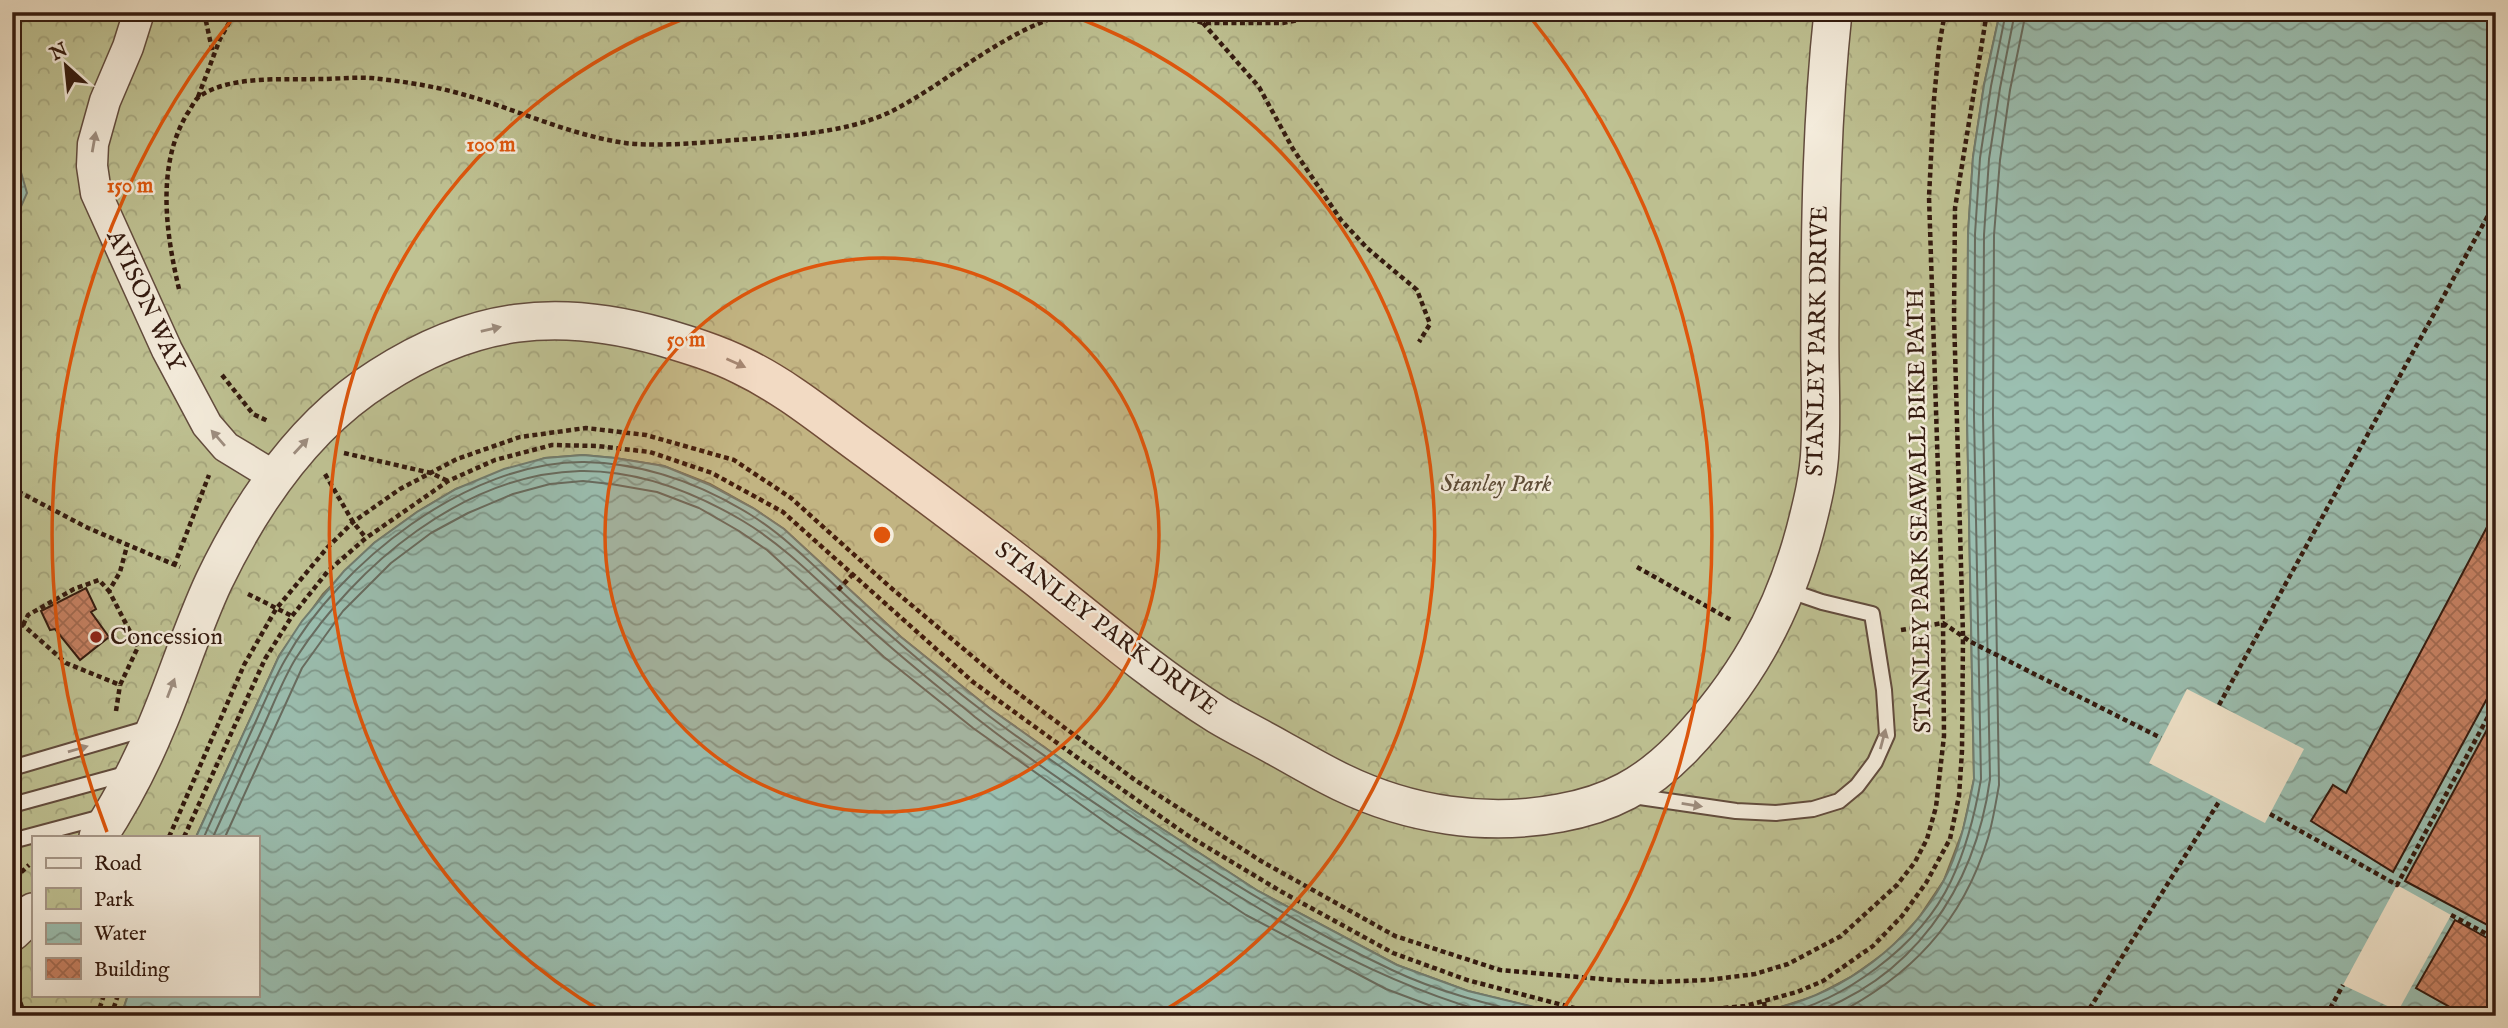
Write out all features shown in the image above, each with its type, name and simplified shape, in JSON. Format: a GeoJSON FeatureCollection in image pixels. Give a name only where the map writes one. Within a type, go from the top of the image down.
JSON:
{"type":"FeatureCollection","features":[{"type":"Feature","properties":{"kind":"street","name":"AVISON WAY"},"geometry":{"type":"LineString","coordinates":[[139,12],[128,47],[105,101],[93,144],[92,166],[96,193],[167,350],[207,425],[226,447],[274,476]]}},
{"type":"Feature","properties":{"kind":"street","name":"STANLEY PARK DRIVE"},"geometry":{"type":"LineString","coordinates":[[105,826],[157,726],[215,580],[274,476],[344,403],[377,379],[440,345],[471,333],[552,319],[607,323],[694,346],[740,365],[781,387],[965,522],[1138,659],[1217,715],[1342,783],[1406,806],[1472,820],[1541,817],[1575,811],[1624,794],[1664,767],[1710,718],[1765,637],[1787,590],[1806,527],[1821,454],[1822,193],[1825,85],[1833,12]]}},
{"type":"Feature","properties":{"kind":"street"},"geometry":{"type":"LineString","coordinates":[[12,932],[32,913]]}},
{"type":"Feature","properties":{"kind":"lane"},"geometry":{"type":"LineString","coordinates":[[1624,794],[1736,811],[1776,813],[1813,809],[1839,801],[1857,786],[1875,762],[1887,735],[1884,690],[1872,614],[1787,590]]}},
{"type":"Feature","properties":{"kind":"lane"},"geometry":{"type":"LineString","coordinates":[[12,768],[157,726]]}},
{"type":"Feature","properties":{"kind":"lane"},"geometry":{"type":"LineString","coordinates":[[12,805],[135,772]]}},
{"type":"Feature","properties":{"kind":"lane"},"geometry":{"type":"LineString","coordinates":[[43,836],[105,826]]}},
{"type":"Feature","properties":{"kind":"lane"},"geometry":{"type":"LineString","coordinates":[[12,841],[32,838]]}},
{"type":"Feature","properties":{"kind":"path"},"geometry":{"type":"LineString","coordinates":[[204,12],[214,54]]}},
{"type":"Feature","properties":{"kind":"path"},"geometry":{"type":"LineString","coordinates":[[181,293],[170,252],[167,204],[171,151],[235,12]]}},
{"type":"Feature","properties":{"kind":"path"},"geometry":{"type":"LineString","coordinates":[[198,97],[233,83],[370,78],[463,94],[558,127],[626,143],[706,143],[804,133],[863,122],[895,110],[998,44],[1052,17],[1072,12]]}},
{"type":"Feature","properties":{"kind":"path"},"geometry":{"type":"LineString","coordinates":[[1165,12],[1203,23],[1283,23],[1339,12]]}},
{"type":"Feature","properties":{"kind":"path","name":"STANLEY PARK SEAWALL BIKE PATH"},"geometry":{"type":"LineString","coordinates":[[169,836],[244,665],[276,609],[327,548],[353,523],[400,489],[457,458],[520,437],[586,428],[646,435],[734,460],[791,498],[890,587],[1003,682],[1135,780],[1261,861],[1395,936],[1500,970],[1613,980],[1708,980],[1755,974],[1788,964],[1841,936],[1897,885],[1921,850],[1936,807],[1944,736],[1943,623],[1929,197],[1934,99],[1945,12]]}},
{"type":"Feature","properties":{"kind":"path"},"geometry":{"type":"LineString","coordinates":[[184,836],[265,659],[292,616],[328,570],[366,538],[449,481],[495,460],[552,445],[597,446],[650,452],[712,473],[783,512],[973,682],[1100,774],[1187,835],[1282,892],[1393,953],[1467,980],[1578,1009],[1714,1009],[1764,1002],[1823,981],[1873,946],[1910,905],[1926,883],[1950,839],[1959,796],[1963,636],[1954,316],[1955,208],[1987,12]]}},
{"type":"Feature","properties":{"kind":"path"},"geometry":{"type":"LineString","coordinates":[[1203,23],[1259,87],[1293,149],[1341,220],[1367,248],[1417,290],[1430,324],[1419,342]]}},
{"type":"Feature","properties":{"kind":"path"},"geometry":{"type":"LineString","coordinates":[[2219,705],[2496,201]]}},
{"type":"Feature","properties":{"kind":"path"},"geometry":{"type":"LineString","coordinates":[[219,371],[253,414],[268,421]]}},
{"type":"Feature","properties":{"kind":"path"},"geometry":{"type":"LineString","coordinates":[[337,459],[343,453],[431,473],[449,481]]}},
{"type":"Feature","properties":{"kind":"path"},"geometry":{"type":"LineString","coordinates":[[331,466],[325,473],[353,523],[366,538]]}},
{"type":"Feature","properties":{"kind":"path"},"geometry":{"type":"LineString","coordinates":[[12,485],[21,493],[60,514],[177,566],[211,470]]}},
{"type":"Feature","properties":{"kind":"path"},"geometry":{"type":"LineString","coordinates":[[109,591],[120,572],[127,546]]}},
{"type":"Feature","properties":{"kind":"path"},"geometry":{"type":"LineString","coordinates":[[1637,567],[1738,624]]}},
{"type":"Feature","properties":{"kind":"path"},"geometry":{"type":"LineString","coordinates":[[838,590],[853,574]]}},
{"type":"Feature","properties":{"kind":"path"},"geometry":{"type":"LineString","coordinates":[[99,580],[109,591],[138,647],[120,685],[66,663],[23,625],[27,614],[74,589],[99,580]]}},
{"type":"Feature","properties":{"kind":"path"},"geometry":{"type":"LineString","coordinates":[[244,592],[292,616]]}},
{"type":"Feature","properties":{"kind":"path"},"geometry":{"type":"LineString","coordinates":[[12,628],[23,625]]}},
{"type":"Feature","properties":{"kind":"path"},"geometry":{"type":"LineString","coordinates":[[1963,636],[2161,738]]}},
{"type":"Feature","properties":{"kind":"path"},"geometry":{"type":"LineString","coordinates":[[2270,814],[2397,885],[2496,702]]}},
{"type":"Feature","properties":{"kind":"path"},"geometry":{"type":"LineString","coordinates":[[2085,1016],[2220,800]]}},
{"type":"Feature","properties":{"kind":"path"},"geometry":{"type":"LineString","coordinates":[[12,881],[32,862]]}},
{"type":"Feature","properties":{"kind":"path"},"geometry":{"type":"LineString","coordinates":[[2451,915],[2496,939]]}},
{"type":"Feature","properties":{"kind":"path"},"geometry":{"type":"LineString","coordinates":[[12,978],[25,1016]]}},
{"type":"Feature","properties":{"kind":"path"},"geometry":{"type":"LineString","coordinates":[[2326,1016],[2343,985]]}},
{"type":"Feature","properties":{"kind":"path"},"geometry":{"type":"LineString","coordinates":[[97,1016],[104,996]]}},
{"type":"Feature","properties":{"kind":"path"},"geometry":{"type":"LineString","coordinates":[[111,1016],[118,996]]}},
{"type":"Feature","properties":{"kind":"path"},"geometry":{"type":"LineString","coordinates":[[1764,1002],[1766,1016]]}},
{"type":"Feature","properties":{"kind":"green space","name":"Stanley Park"},"geometry":{"type":"Polygon","coordinates":[[[12,12],[2000,12],[1984,85],[1973,157],[1968,234],[1967,416],[1974,779],[1963,830],[1944,880],[1918,919],[1889,950],[1851,977],[1815,996],[1777,1008],[1729,1016],[1565,1015],[1468,991],[1397,965],[1258,891],[1130,808],[989,708],[901,637],[784,529],[753,508],[710,484],[664,466],[583,455],[545,458],[456,489],[417,512],[374,543],[323,594],[279,656],[196,836],[32,836],[32,996],[128,996],[121,1016],[12,1016],[12,12]]]}},
{"type":"Feature","properties":{"kind":"water"},"geometry":{"type":"Polygon","coordinates":[[[2000,12],[2496,12],[2496,1016],[1729,1016],[1803,1000],[1851,977],[1873,962],[1893,945],[1929,905],[1949,870],[1962,832],[1974,779],[1967,416],[1968,234],[1973,157],[1984,85],[2000,12]]]}},
{"type":"Feature","properties":{"kind":"water"},"geometry":{"type":"Polygon","coordinates":[[[12,154],[18,162],[27,193],[12,227],[12,154]]]}},
{"type":"Feature","properties":{"kind":"water"},"geometry":{"type":"Polygon","coordinates":[[[583,455],[664,466],[710,485],[753,508],[784,529],[901,637],[989,708],[1130,808],[1258,891],[1397,965],[1468,991],[1572,1016],[121,1016],[128,996],[259,996],[259,836],[196,836],[279,656],[302,621],[344,571],[374,543],[417,512],[456,489],[504,469],[545,458],[583,455]]]}},
{"type":"Feature","properties":{"kind":"pier"},"geometry":{"type":"Polygon","coordinates":[[[2187,689],[2304,749],[2265,823],[2149,763],[2187,689]]]}},
{"type":"Feature","properties":{"kind":"pier"},"geometry":{"type":"Polygon","coordinates":[[[2397,885],[2451,915],[2398,1011],[2343,985],[2397,885]]]}},
{"type":"Feature","properties":{"kind":"building"},"geometry":{"type":"Polygon","coordinates":[[[2496,510],[2496,682],[2393,872],[2311,821],[2333,785],[2346,793],[2496,510]]]}},
{"type":"Feature","properties":{"kind":"building"},"geometry":{"type":"Polygon","coordinates":[[[86,588],[96,609],[91,612],[109,637],[80,660],[55,629],[50,630],[41,611],[86,588]]]}},
{"type":"Feature","properties":{"kind":"building"},"geometry":{"type":"Polygon","coordinates":[[[2496,713],[2496,918],[2491,927],[2405,881],[2496,713]]]}},
{"type":"Feature","properties":{"kind":"building"},"geometry":{"type":"Polygon","coordinates":[[[2455,920],[2496,943],[2496,1016],[2466,1016],[2416,988],[2455,920]]]}},
{"type":"Feature","properties":{"kind":"place","name":"Concession"},"geometry":{"type":"Point","coordinates":[96,637]}}]}
